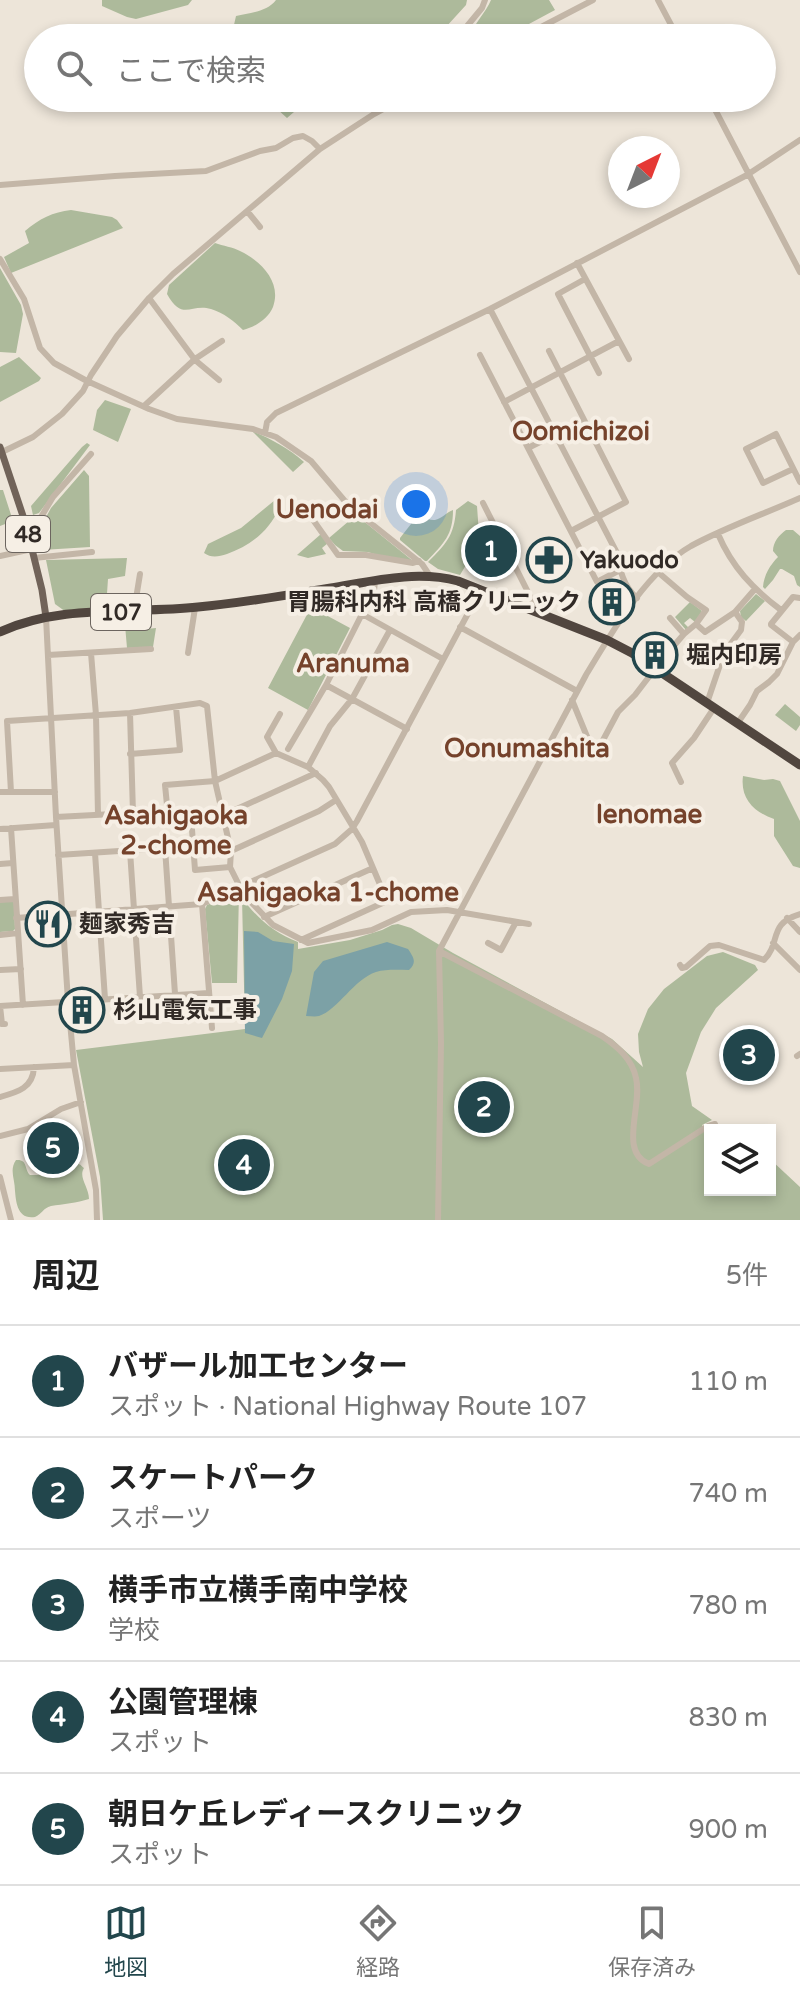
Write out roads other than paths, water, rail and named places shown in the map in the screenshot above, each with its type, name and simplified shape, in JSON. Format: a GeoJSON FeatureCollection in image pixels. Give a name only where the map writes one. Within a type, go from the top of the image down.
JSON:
{"type":"FeatureCollection","features":[{"type":"Feature","properties":{"kind":"highway","name":"107"},"geometry":{"type":"LineString","coordinates":[[0,632],[46,617],[195,608],[375,581],[430,576],[458,581],[607,640],[800,765]]}},
{"type":"Feature","properties":{"kind":"main road","name":"48"},"geometry":{"type":"LineString","coordinates":[[1,450],[26,525],[46,617]]}},
{"type":"Feature","properties":{"kind":"street"},"geometry":{"type":"LineString","coordinates":[[469,24],[485,0]]}},
{"type":"Feature","properties":{"kind":"street"},"geometry":{"type":"LineString","coordinates":[[547,24],[593,0]]}},
{"type":"Feature","properties":{"kind":"street"},"geometry":{"type":"LineString","coordinates":[[658,0],[671,24]]}},
{"type":"Feature","properties":{"kind":"street"},"geometry":{"type":"LineString","coordinates":[[1,450],[33,437],[75,400],[117,336],[173,274],[320,149],[378,112]]}},
{"type":"Feature","properties":{"kind":"street"},"geometry":{"type":"LineString","coordinates":[[716,112],[800,272]]}},
{"type":"Feature","properties":{"kind":"street"},"geometry":{"type":"LineString","coordinates":[[0,185],[206,171],[303,136],[320,149]]}},
{"type":"Feature","properties":{"kind":"street"},"geometry":{"type":"LineString","coordinates":[[265,433],[267,422],[276,413],[490,309],[749,174],[800,140]]}},
{"type":"Feature","properties":{"kind":"street"},"geometry":{"type":"LineString","coordinates":[[247,211],[260,227]]}},
{"type":"Feature","properties":{"kind":"street"},"geometry":{"type":"LineString","coordinates":[[0,259],[24,299],[40,348],[54,363],[87,381],[177,419],[253,429],[289,445],[311,461],[344,500],[419,561],[430,576]]}},
{"type":"Feature","properties":{"kind":"street"},"geometry":{"type":"LineString","coordinates":[[577,263],[629,359]]}},
{"type":"Feature","properties":{"kind":"street"},"geometry":{"type":"LineString","coordinates":[[585,279],[558,294],[599,373]]}},
{"type":"Feature","properties":{"kind":"street"},"geometry":{"type":"LineString","coordinates":[[149,298],[195,360],[219,380]]}},
{"type":"Feature","properties":{"kind":"street"},"geometry":{"type":"LineString","coordinates":[[490,309],[617,553],[620,570],[631,592],[637,598]]}},
{"type":"Feature","properties":{"kind":"street"},"geometry":{"type":"LineString","coordinates":[[144,406],[195,360],[222,341]]}},
{"type":"Feature","properties":{"kind":"street"},"geometry":{"type":"LineString","coordinates":[[504,402],[619,341]]}},
{"type":"Feature","properties":{"kind":"street"},"geometry":{"type":"LineString","coordinates":[[549,351],[626,502],[571,531]]}},
{"type":"Feature","properties":{"kind":"street"},"geometry":{"type":"LineString","coordinates":[[480,355],[597,582],[620,570]]}},
{"type":"Feature","properties":{"kind":"street"},"geometry":{"type":"LineString","coordinates":[[528,448],[584,420]]}},
{"type":"Feature","properties":{"kind":"street"},"geometry":{"type":"LineString","coordinates":[[793,469],[763,483],[746,449],[776,434],[800,482]]}},
{"type":"Feature","properties":{"kind":"street"},"geometry":{"type":"LineString","coordinates":[[26,525],[41,517],[53,497],[91,454]]}},
{"type":"Feature","properties":{"kind":"street"},"geometry":{"type":"LineString","coordinates":[[438,1220],[439,951],[577,691],[607,640],[637,598],[659,573],[690,547],[800,498]]}},
{"type":"Feature","properties":{"kind":"street"},"geometry":{"type":"LineString","coordinates":[[483,503],[534,604],[534,610]]}},
{"type":"Feature","properties":{"kind":"street"},"geometry":{"type":"LineString","coordinates":[[311,517],[338,555],[353,554],[413,563],[419,561]]}},
{"type":"Feature","properties":{"kind":"street"},"geometry":{"type":"LineString","coordinates":[[718,534],[726,553],[755,589],[781,610]]}},
{"type":"Feature","properties":{"kind":"street"},"geometry":{"type":"LineString","coordinates":[[0,556],[92,552]]}},
{"type":"Feature","properties":{"kind":"street"},"geometry":{"type":"LineString","coordinates":[[572,700],[588,739],[598,745],[618,712],[706,610],[659,573]]}},
{"type":"Feature","properties":{"kind":"street"},"geometry":{"type":"LineString","coordinates":[[134,611],[140,574]]}},
{"type":"Feature","properties":{"kind":"street"},"geometry":{"type":"LineString","coordinates":[[288,749],[326,685],[374,591],[375,581]]}},
{"type":"Feature","properties":{"kind":"street"},"geometry":{"type":"LineString","coordinates":[[696,624],[705,632],[735,612],[755,589]]}},
{"type":"Feature","properties":{"kind":"street"},"geometry":{"type":"LineString","coordinates":[[16,918],[202,904],[335,844],[352,829],[480,591]]}},
{"type":"Feature","properties":{"kind":"street"},"geometry":{"type":"LineString","coordinates":[[793,642],[771,625],[793,597],[800,598]]}},
{"type":"Feature","properties":{"kind":"street"},"geometry":{"type":"LineString","coordinates":[[188,653],[195,608]]}},
{"type":"Feature","properties":{"kind":"street"},"geometry":{"type":"LineString","coordinates":[[681,782],[672,763],[694,738],[711,706],[724,653],[741,630],[742,622],[735,612]]}},
{"type":"Feature","properties":{"kind":"street"},"geometry":{"type":"LineString","coordinates":[[362,614],[443,659]]}},
{"type":"Feature","properties":{"kind":"street"},"geometry":{"type":"LineString","coordinates":[[46,617],[68,1001],[74,1065],[96,1190],[97,1220]]}},
{"type":"Feature","properties":{"kind":"street"},"geometry":{"type":"LineString","coordinates":[[670,618],[684,634]]}},
{"type":"Feature","properties":{"kind":"street"},"geometry":{"type":"LineString","coordinates":[[460,627],[577,691]]}},
{"type":"Feature","properties":{"kind":"street"},"geometry":{"type":"LineString","coordinates":[[308,767],[330,726],[352,699],[390,630]]}},
{"type":"Feature","properties":{"kind":"street"},"geometry":{"type":"LineString","coordinates":[[737,724],[757,691],[777,674],[793,642],[800,635]]}},
{"type":"Feature","properties":{"kind":"street"},"geometry":{"type":"LineString","coordinates":[[48,655],[151,649]]}},
{"type":"Feature","properties":{"kind":"street"},"geometry":{"type":"LineString","coordinates":[[91,653],[98,815]]}},
{"type":"Feature","properties":{"kind":"street"},"geometry":{"type":"LineString","coordinates":[[326,685],[407,729]]}},
{"type":"Feature","properties":{"kind":"street"},"geometry":{"type":"LineString","coordinates":[[11,792],[7,721],[130,713],[200,703],[207,706],[215,781],[231,851],[230,867],[240,887],[273,925],[308,943],[372,930],[411,912],[447,910],[529,924]]}},
{"type":"Feature","properties":{"kind":"street"},"geometry":{"type":"LineString","coordinates":[[130,754],[180,750],[176,707]]}},
{"type":"Feature","properties":{"kind":"street"},"geometry":{"type":"LineString","coordinates":[[130,713],[133,813]]}},
{"type":"Feature","properties":{"kind":"street"},"geometry":{"type":"LineString","coordinates":[[280,714],[267,737],[276,753],[308,767],[329,787],[362,842],[387,901],[301,940]]}},
{"type":"Feature","properties":{"kind":"street"},"geometry":{"type":"LineString","coordinates":[[0,752],[8,752]]}},
{"type":"Feature","properties":{"kind":"street"},"geometry":{"type":"LineString","coordinates":[[168,815],[165,785],[215,781],[276,753]]}},
{"type":"Feature","properties":{"kind":"street"},"geometry":{"type":"LineString","coordinates":[[0,829],[98,815],[221,815],[316,773]]}},
{"type":"Feature","properties":{"kind":"street"},"geometry":{"type":"LineString","coordinates":[[0,792],[55,792]]}},
{"type":"Feature","properties":{"kind":"street"},"geometry":{"type":"LineString","coordinates":[[231,851],[319,811],[336,800]]}},
{"type":"Feature","properties":{"kind":"street"},"geometry":{"type":"LineString","coordinates":[[191,816],[195,870],[230,867]]}},
{"type":"Feature","properties":{"kind":"street"},"geometry":{"type":"LineString","coordinates":[[11,828],[23,1005]]}},
{"type":"Feature","properties":{"kind":"street"},"geometry":{"type":"LineString","coordinates":[[58,855],[165,848],[175,994]]}},
{"type":"Feature","properties":{"kind":"street"},"geometry":{"type":"LineString","coordinates":[[130,851],[140,997]]}},
{"type":"Feature","properties":{"kind":"street"},"geometry":{"type":"LineString","coordinates":[[95,853],[105,999]]}},
{"type":"Feature","properties":{"kind":"street"},"geometry":{"type":"LineString","coordinates":[[0,864],[13,863]]}},
{"type":"Feature","properties":{"kind":"street"},"geometry":{"type":"LineString","coordinates":[[264,917],[373,868]]}},
{"type":"Feature","properties":{"kind":"street"},"geometry":{"type":"LineString","coordinates":[[0,900],[15,899]]}},
{"type":"Feature","properties":{"kind":"street"},"geometry":{"type":"LineString","coordinates":[[202,904],[212,1028]]}},
{"type":"Feature","properties":{"kind":"street"},"geometry":{"type":"LineString","coordinates":[[680,965],[686,967],[710,946],[719,945],[764,960],[769,955],[780,925],[787,918],[800,914]]}},
{"type":"Feature","properties":{"kind":"street"},"geometry":{"type":"LineString","coordinates":[[787,918],[800,932]]}},
{"type":"Feature","properties":{"kind":"street"},"geometry":{"type":"LineString","coordinates":[[488,943],[501,950],[516,922]]}},
{"type":"Feature","properties":{"kind":"street"},"geometry":{"type":"LineString","coordinates":[[0,935],[18,933]]}},
{"type":"Feature","properties":{"kind":"street"},"geometry":{"type":"LineString","coordinates":[[773,943],[800,970]]}},
{"type":"Feature","properties":{"kind":"street"},"geometry":{"type":"LineString","coordinates":[[439,951],[618,1047],[631,1065],[637,1081],[632,1145],[645,1163],[649,1164],[704,1130]]}},
{"type":"Feature","properties":{"kind":"street"},"geometry":{"type":"LineString","coordinates":[[0,970],[21,969]]}},
{"type":"Feature","properties":{"kind":"street"},"geometry":{"type":"LineString","coordinates":[[5,1024],[2,1024],[0,1006],[209,993]]}},
{"type":"Feature","properties":{"kind":"street"},"geometry":{"type":"LineString","coordinates":[[0,1069],[74,1065]]}},
{"type":"Feature","properties":{"kind":"street"},"geometry":{"type":"LineString","coordinates":[[0,1097],[20,1091],[34,1077],[34,1067]]}},
{"type":"Feature","properties":{"kind":"street"},"geometry":{"type":"LineString","coordinates":[[0,1136],[28,1129],[61,1109],[81,1102]]}},
{"type":"Feature","properties":{"kind":"street"},"geometry":{"type":"LineString","coordinates":[[0,1177],[11,1220]]}},
{"type":"Feature","properties":{"kind":"water"},"geometry":{"type":"Polygon","coordinates":[[[244,931],[258,932],[273,941],[294,944],[292,971],[262,1038],[245,1033],[244,931]]]}},
{"type":"Feature","properties":{"kind":"water"},"geometry":{"type":"Polygon","coordinates":[[[387,942],[408,949],[414,960],[409,970],[376,972],[360,981],[326,1013],[306,1016],[314,972],[323,961],[387,942]]]}},
{"type":"Feature","properties":{"kind":"place","name":"バザール加工センター"},"geometry":{"type":"Point","coordinates":[491,551]}},
{"type":"Feature","properties":{"kind":"place","name":"Yakuodo"},"geometry":{"type":"Point","coordinates":[549,560]}},
{"type":"Feature","properties":{"kind":"place","name":"胃腸科内科 高橋クリニック"},"geometry":{"type":"Point","coordinates":[612,602]}},
{"type":"Feature","properties":{"kind":"place","name":"堀内印房"},"geometry":{"type":"Point","coordinates":[655,655]}},
{"type":"Feature","properties":{"kind":"place","name":"麺家秀吉"},"geometry":{"type":"Point","coordinates":[48,924]}},
{"type":"Feature","properties":{"kind":"place","name":"杉山電気工事"},"geometry":{"type":"Point","coordinates":[82,1010]}},
{"type":"Feature","properties":{"kind":"place","name":"横手市立横手南中学校"},"geometry":{"type":"Point","coordinates":[749,1055]}},
{"type":"Feature","properties":{"kind":"place","name":"スケートパーク"},"geometry":{"type":"Point","coordinates":[484,1107]}},
{"type":"Feature","properties":{"kind":"place","name":"朝日ケ丘レディースクリニック"},"geometry":{"type":"Point","coordinates":[53,1148]}},
{"type":"Feature","properties":{"kind":"place","name":"公園管理棟"},"geometry":{"type":"Point","coordinates":[244,1165]}},
{"type":"Feature","properties":{"kind":"district","name":"Oomichizoi"},"geometry":{"type":"Point","coordinates":[581,431]}},
{"type":"Feature","properties":{"kind":"district","name":"Uenodai"},"geometry":{"type":"Point","coordinates":[327,509]}},
{"type":"Feature","properties":{"kind":"district","name":"Aranuma"},"geometry":{"type":"Point","coordinates":[353,663]}},
{"type":"Feature","properties":{"kind":"district","name":"Oonumashita"},"geometry":{"type":"Point","coordinates":[527,748]}},
{"type":"Feature","properties":{"kind":"district","name":"Ienomae"},"geometry":{"type":"Point","coordinates":[649,814]}},
{"type":"Feature","properties":{"kind":"district","name":"Asahigaoka 2-chome"},"geometry":{"type":"Point","coordinates":[176,830]}},
{"type":"Feature","properties":{"kind":"district","name":"Asahigaoka 1-chome"},"geometry":{"type":"Point","coordinates":[328,892]}}]}
